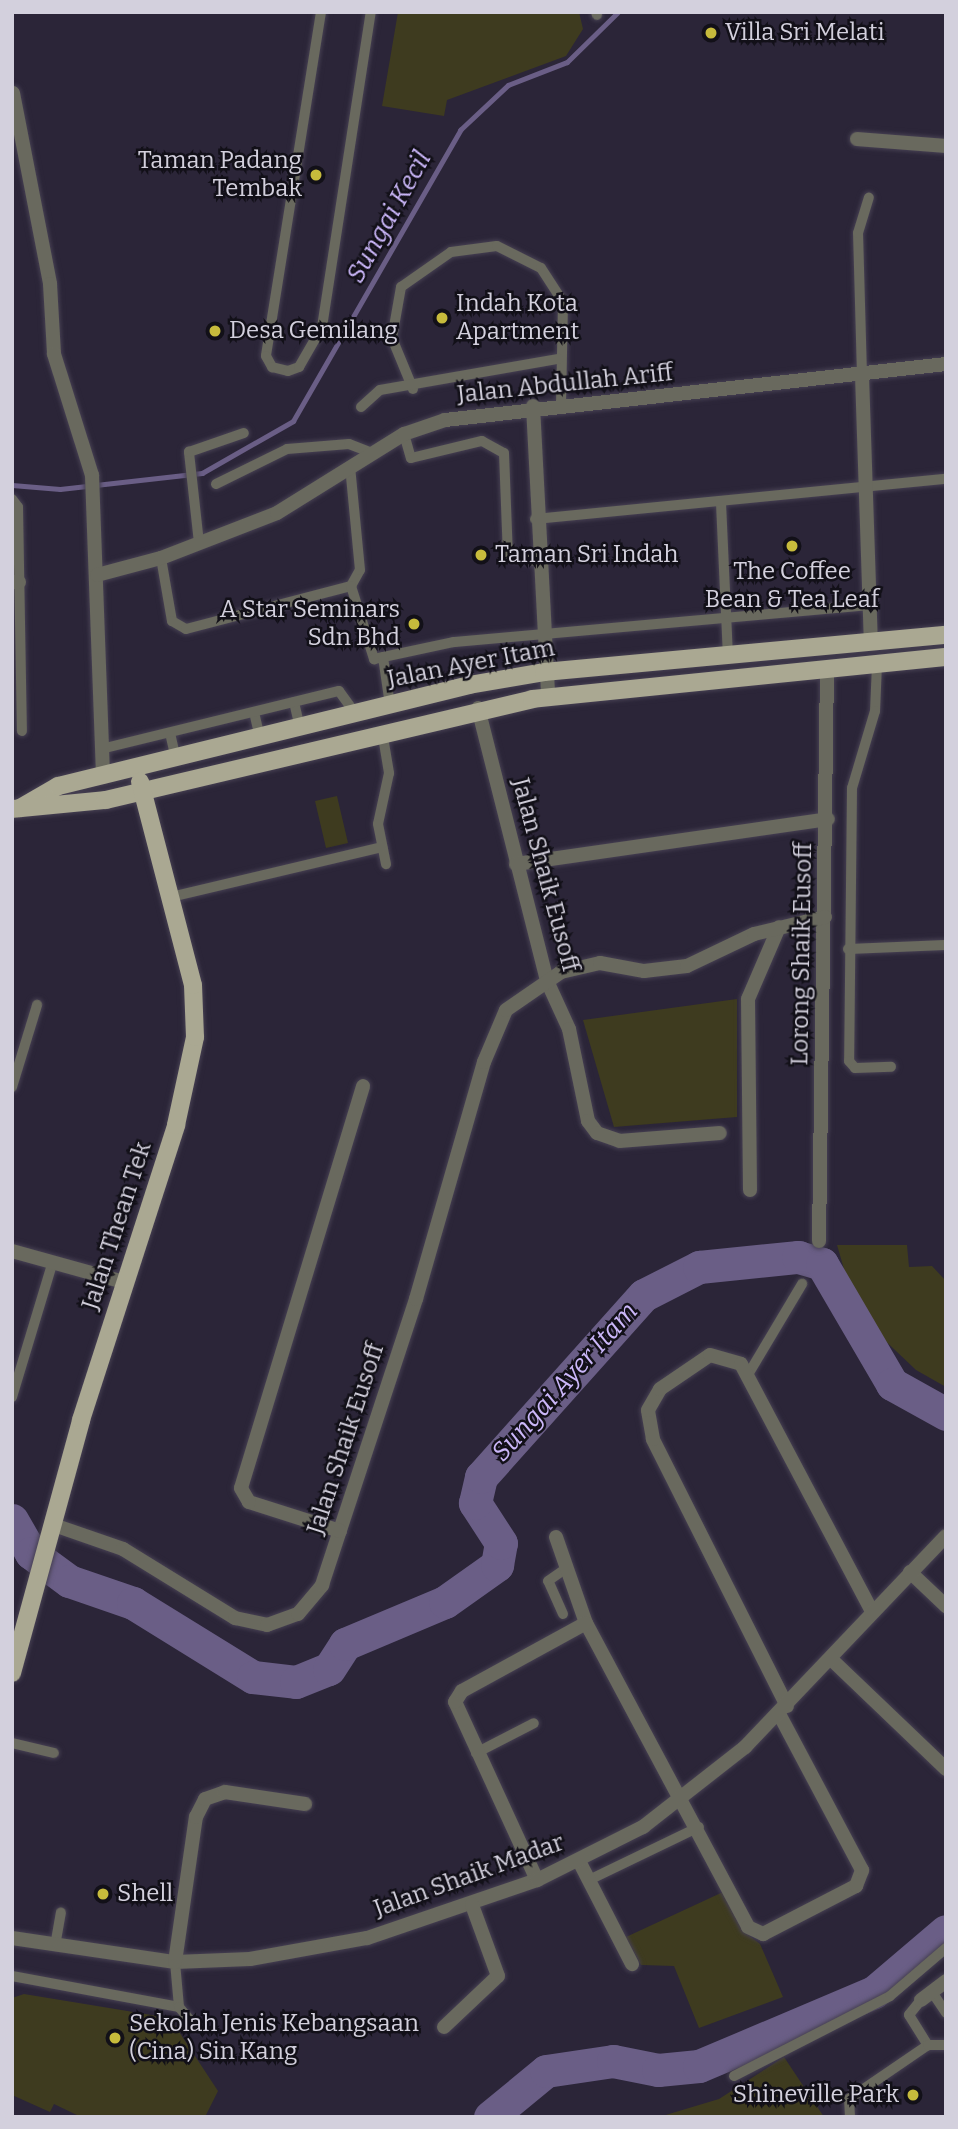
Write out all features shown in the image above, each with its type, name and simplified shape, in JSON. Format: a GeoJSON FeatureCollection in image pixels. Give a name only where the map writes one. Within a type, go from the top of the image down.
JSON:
{"type":"FeatureCollection","features":[{"type":"Feature","properties":{"kind":"main road","name":"Jalan Ayer Itam"},"geometry":{"type":"LineString","coordinates":[[16,809],[58,786],[390,705],[544,672],[946,635]]}},
{"type":"Feature","properties":{"kind":"main road","name":"Jalan Ayer Itam"},"geometry":{"type":"LineString","coordinates":[[16,809],[62,809],[478,708],[548,696],[946,657]]}},
{"type":"Feature","properties":{"kind":"main road","name":"Jalan Thean Tek"},"geometry":{"type":"LineString","coordinates":[[12,1673],[50,1530],[124,1282],[176,1125],[195,1037],[193,985],[137,768]]}},
{"type":"Feature","properties":{"kind":"street"},"geometry":{"type":"LineString","coordinates":[[13,93],[17,145],[50,284],[60,384],[92,475],[103,777]]}},
{"type":"Feature","properties":{"kind":"street"},"geometry":{"type":"LineString","coordinates":[[857,139],[946,146]]}},
{"type":"Feature","properties":{"kind":"street","name":"Jalan Abdullah Ariff"},"geometry":{"type":"LineString","coordinates":[[97,575],[161,558],[277,513],[404,434],[480,412],[946,365]]}},
{"type":"Feature","properties":{"kind":"street"},"geometry":{"type":"LineString","coordinates":[[862,375],[869,484],[871,641]]}},
{"type":"Feature","properties":{"kind":"street"},"geometry":{"type":"LineString","coordinates":[[533,406],[537,561],[548,696]]}},
{"type":"Feature","properties":{"kind":"street","name":"Lorong Shaik Eusoff"},"geometry":{"type":"LineString","coordinates":[[819,1241],[828,819],[828,668]]}},
{"type":"Feature","properties":{"kind":"street","name":"Jalan Shaik Eusoff"},"geometry":{"type":"LineString","coordinates":[[478,708],[547,981],[569,1029],[588,1121],[597,1133],[620,1142],[720,1133]]}},
{"type":"Feature","properties":{"kind":"street"},"geometry":{"type":"LineString","coordinates":[[516,864],[828,819]]}},
{"type":"Feature","properties":{"kind":"street"},"geometry":{"type":"LineString","coordinates":[[547,981],[600,963],[643,971],[687,966],[779,927],[825,917]]}},
{"type":"Feature","properties":{"kind":"street"},"geometry":{"type":"LineString","coordinates":[[750,1190],[748,999],[779,927]]}},
{"type":"Feature","properties":{"kind":"street","name":"Jalan Shaik Eusoff"},"geometry":{"type":"LineString","coordinates":[[50,1530],[123,1549],[235,1618],[267,1625],[310,1602],[340,1531],[484,1062],[506,1010],[547,981]]}},
{"type":"Feature","properties":{"kind":"street"},"geometry":{"type":"LineString","coordinates":[[340,1531],[241,1494],[363,1086]]}},
{"type":"Feature","properties":{"kind":"street"},"geometry":{"type":"LineString","coordinates":[[12,1251],[124,1282]]}},
{"type":"Feature","properties":{"kind":"street"},"geometry":{"type":"LineString","coordinates":[[556,1537],[586,1623],[755,1932],[772,1933],[856,1886],[860,1862],[783,1710],[647,1420],[660,1389],[710,1355],[733,1357],[749,1373],[872,1611]]}},
{"type":"Feature","properties":{"kind":"street","name":"Jalan Shaik Madar"},"geometry":{"type":"LineString","coordinates":[[12,1938],[175,1962],[309,1950],[472,1905],[537,1880],[579,1861],[684,1798],[783,1710],[872,1611],[946,1536]]}},
{"type":"Feature","properties":{"kind":"street"},"geometry":{"type":"LineString","coordinates":[[910,1572],[946,1606]]}},
{"type":"Feature","properties":{"kind":"street"},"geometry":{"type":"LineString","coordinates":[[537,1880],[455,1708],[457,1696],[586,1623]]}},
{"type":"Feature","properties":{"kind":"street"},"geometry":{"type":"LineString","coordinates":[[831,1658],[946,1769]]}},
{"type":"Feature","properties":{"kind":"street"},"geometry":{"type":"LineString","coordinates":[[175,1962],[196,1817],[205,1799],[225,1792],[305,1804]]}},
{"type":"Feature","properties":{"kind":"street"},"geometry":{"type":"LineString","coordinates":[[579,1861],[632,1964]]}},
{"type":"Feature","properties":{"kind":"street"},"geometry":{"type":"LineString","coordinates":[[444,2027],[498,1976],[472,1905]]}},
{"type":"Feature","properties":{"kind":"street"},"geometry":{"type":"LineString","coordinates":[[927,1996],[946,1981]]}},
{"type":"Feature","properties":{"kind":"lane"},"geometry":{"type":"LineString","coordinates":[[321,12],[266,356],[272,367],[288,371],[299,367],[323,327],[371,12]]}},
{"type":"Feature","properties":{"kind":"lane"},"geometry":{"type":"LineString","coordinates":[[862,375],[858,233],[869,198]]}},
{"type":"Feature","properties":{"kind":"lane"},"geometry":{"type":"LineString","coordinates":[[414,388],[392,338],[401,287],[420,269],[470,245],[497,246],[541,268],[564,308],[558,359],[561,405]]}},
{"type":"Feature","properties":{"kind":"lane"},"geometry":{"type":"LineString","coordinates":[[361,407],[380,390],[414,388],[558,359]]}},
{"type":"Feature","properties":{"kind":"lane"},"geometry":{"type":"LineString","coordinates":[[199,543],[188,465],[191,449],[244,433]]}},
{"type":"Feature","properties":{"kind":"lane"},"geometry":{"type":"LineString","coordinates":[[404,434],[411,458],[482,442],[504,453],[508,555],[537,561]]}},
{"type":"Feature","properties":{"kind":"lane"},"geometry":{"type":"LineString","coordinates":[[216,484],[287,449],[349,444],[373,453]]}},
{"type":"Feature","properties":{"kind":"lane"},"geometry":{"type":"LineString","coordinates":[[350,466],[360,570],[351,586],[368,655],[383,657],[544,633],[870,605]]}},
{"type":"Feature","properties":{"kind":"lane"},"geometry":{"type":"LineString","coordinates":[[535,519],[721,503],[869,484],[946,479]]}},
{"type":"Feature","properties":{"kind":"lane"},"geometry":{"type":"LineString","coordinates":[[12,499],[18,507],[16,677],[22,732]]}},
{"type":"Feature","properties":{"kind":"lane"},"geometry":{"type":"LineString","coordinates":[[721,503],[728,656]]}},
{"type":"Feature","properties":{"kind":"lane"},"geometry":{"type":"LineString","coordinates":[[161,558],[172,621],[186,629],[351,586]]}},
{"type":"Feature","properties":{"kind":"lane"},"geometry":{"type":"LineString","coordinates":[[383,657],[390,705]]}},
{"type":"Feature","properties":{"kind":"lane"},"geometry":{"type":"LineString","coordinates":[[877,664],[875,711],[852,788],[848,949],[851,1065],[891,1067]]}},
{"type":"Feature","properties":{"kind":"lane"},"geometry":{"type":"LineString","coordinates":[[100,749],[342,691],[356,714]]}},
{"type":"Feature","properties":{"kind":"lane"},"geometry":{"type":"LineString","coordinates":[[294,702],[300,728]]}},
{"type":"Feature","properties":{"kind":"lane"},"geometry":{"type":"LineString","coordinates":[[254,712],[260,738]]}},
{"type":"Feature","properties":{"kind":"lane"},"geometry":{"type":"LineString","coordinates":[[382,731],[389,767],[379,810],[386,864]]}},
{"type":"Feature","properties":{"kind":"lane"},"geometry":{"type":"LineString","coordinates":[[170,733],[176,759]]}},
{"type":"Feature","properties":{"kind":"lane"},"geometry":{"type":"LineString","coordinates":[[170,897],[382,847]]}},
{"type":"Feature","properties":{"kind":"lane"},"geometry":{"type":"LineString","coordinates":[[848,949],[946,945]]}},
{"type":"Feature","properties":{"kind":"lane"},"geometry":{"type":"LineString","coordinates":[[12,1087],[37,1005]]}},
{"type":"Feature","properties":{"kind":"lane"},"geometry":{"type":"LineString","coordinates":[[12,1397],[53,1261]]}},
{"type":"Feature","properties":{"kind":"lane"},"geometry":{"type":"LineString","coordinates":[[749,1373],[802,1284]]}},
{"type":"Feature","properties":{"kind":"lane"},"geometry":{"type":"LineString","coordinates":[[563,1614],[548,1581],[568,1567]]}},
{"type":"Feature","properties":{"kind":"lane"},"geometry":{"type":"LineString","coordinates":[[476,1752],[534,1723]]}},
{"type":"Feature","properties":{"kind":"lane"},"geometry":{"type":"LineString","coordinates":[[12,1743],[54,1754]]}},
{"type":"Feature","properties":{"kind":"lane"},"geometry":{"type":"LineString","coordinates":[[589,1880],[699,1827]]}},
{"type":"Feature","properties":{"kind":"lane"},"geometry":{"type":"LineString","coordinates":[[55,1946],[61,1913]]}},
{"type":"Feature","properties":{"kind":"lane"},"geometry":{"type":"LineString","coordinates":[[734,2076],[890,1996],[946,1948]]}},
{"type":"Feature","properties":{"kind":"lane"},"geometry":{"type":"LineString","coordinates":[[175,1962],[179,2007],[195,2026]]}},
{"type":"Feature","properties":{"kind":"lane"},"geometry":{"type":"LineString","coordinates":[[12,1976],[179,2007]]}},
{"type":"Feature","properties":{"kind":"lane"},"geometry":{"type":"LineString","coordinates":[[928,2045],[909,2015],[927,1996],[946,2013]]}},
{"type":"Feature","properties":{"kind":"lane"},"geometry":{"type":"LineString","coordinates":[[850,2117],[849,2099],[928,2045],[946,2045]]}},
{"type":"Feature","properties":{"kind":"shaded area"},"geometry":{"type":"Polygon","coordinates":[[[398,12],[579,12],[583,29],[566,56],[447,100],[444,116],[382,106],[398,12]]]}},
{"type":"Feature","properties":{"kind":"shaded area"},"geometry":{"type":"Polygon","coordinates":[[[337,796],[348,843],[326,848],[315,801],[337,796]]]}},
{"type":"Feature","properties":{"kind":"shaded area"},"geometry":{"type":"Polygon","coordinates":[[[737,999],[737,1117],[614,1127],[583,1020],[737,999]]]}},
{"type":"Feature","properties":{"kind":"shaded area"},"geometry":{"type":"Polygon","coordinates":[[[837,1245],[907,1245],[909,1267],[932,1266],[946,1281],[946,1387],[916,1370],[876,1332],[849,1286],[837,1245]]]}},
{"type":"Feature","properties":{"kind":"shaded area"},"geometry":{"type":"Polygon","coordinates":[[[723,1892],[746,1933],[760,1944],[783,1997],[699,2028],[674,1966],[641,1965],[626,1937],[723,1892]]]}},
{"type":"Feature","properties":{"kind":"shaded area","name":"Sekolah Jenis Kebangsaan (Cina) Sin Kang"},"geometry":{"type":"Polygon","coordinates":[[[24,1994],[170,2018],[218,2091],[205,2117],[81,2117],[54,2104],[50,2112],[12,2095],[12,1998],[24,1994]]]}},
{"type":"Feature","properties":{"kind":"shaded area"},"geometry":{"type":"Polygon","coordinates":[[[784,2057],[824,2117],[659,2117],[719,2099],[784,2057]]]}},
{"type":"Feature","properties":{"kind":"waterway","name":"Sungai Kecil"},"geometry":{"type":"LineString","coordinates":[[12,485],[60,489],[202,473],[293,421],[460,130],[508,85],[567,62],[618,12]]}},
{"type":"Feature","properties":{"kind":"waterway","name":"Sungai Ayer Itam"},"geometry":{"type":"LineString","coordinates":[[12,1520],[31,1553],[69,1581],[133,1603],[253,1677],[296,1682],[329,1669],[345,1644],[445,1602],[497,1565],[501,1543],[475,1503],[481,1477],[644,1295],[699,1267],[798,1257],[822,1264],[892,1384],[946,1414]]}},
{"type":"Feature","properties":{"kind":"waterway"},"geometry":{"type":"LineString","coordinates":[[490,2117],[546,2071],[613,2061],[658,2070],[699,2066],[874,1992],[946,1931]]}},
{"type":"Feature","properties":{"kind":"place","name":"Villa Sri Melati"},"geometry":{"type":"Point","coordinates":[711,33]}},
{"type":"Feature","properties":{"kind":"place","name":"Taman Padang Tembak"},"geometry":{"type":"Point","coordinates":[316,175]}},
{"type":"Feature","properties":{"kind":"place","name":"Indah Kota Apartment"},"geometry":{"type":"Point","coordinates":[442,318]}},
{"type":"Feature","properties":{"kind":"place","name":"Desa Gemilang"},"geometry":{"type":"Point","coordinates":[215,331]}},
{"type":"Feature","properties":{"kind":"place","name":"The Coffee Bean & Tea Leaf"},"geometry":{"type":"Point","coordinates":[792,546]}},
{"type":"Feature","properties":{"kind":"place","name":"Taman Sri Indah"},"geometry":{"type":"Point","coordinates":[481,555]}},
{"type":"Feature","properties":{"kind":"place","name":"A Star Seminars Sdn Bhd"},"geometry":{"type":"Point","coordinates":[414,624]}},
{"type":"Feature","properties":{"kind":"place","name":"Shell"},"geometry":{"type":"Point","coordinates":[103,1894]}},
{"type":"Feature","properties":{"kind":"place","name":"Sekolah Jenis Kebangsaan (Cina) Sin Kang"},"geometry":{"type":"Point","coordinates":[115,2038]}},
{"type":"Feature","properties":{"kind":"place","name":"Shineville Park"},"geometry":{"type":"Point","coordinates":[913,2095]}}]}
